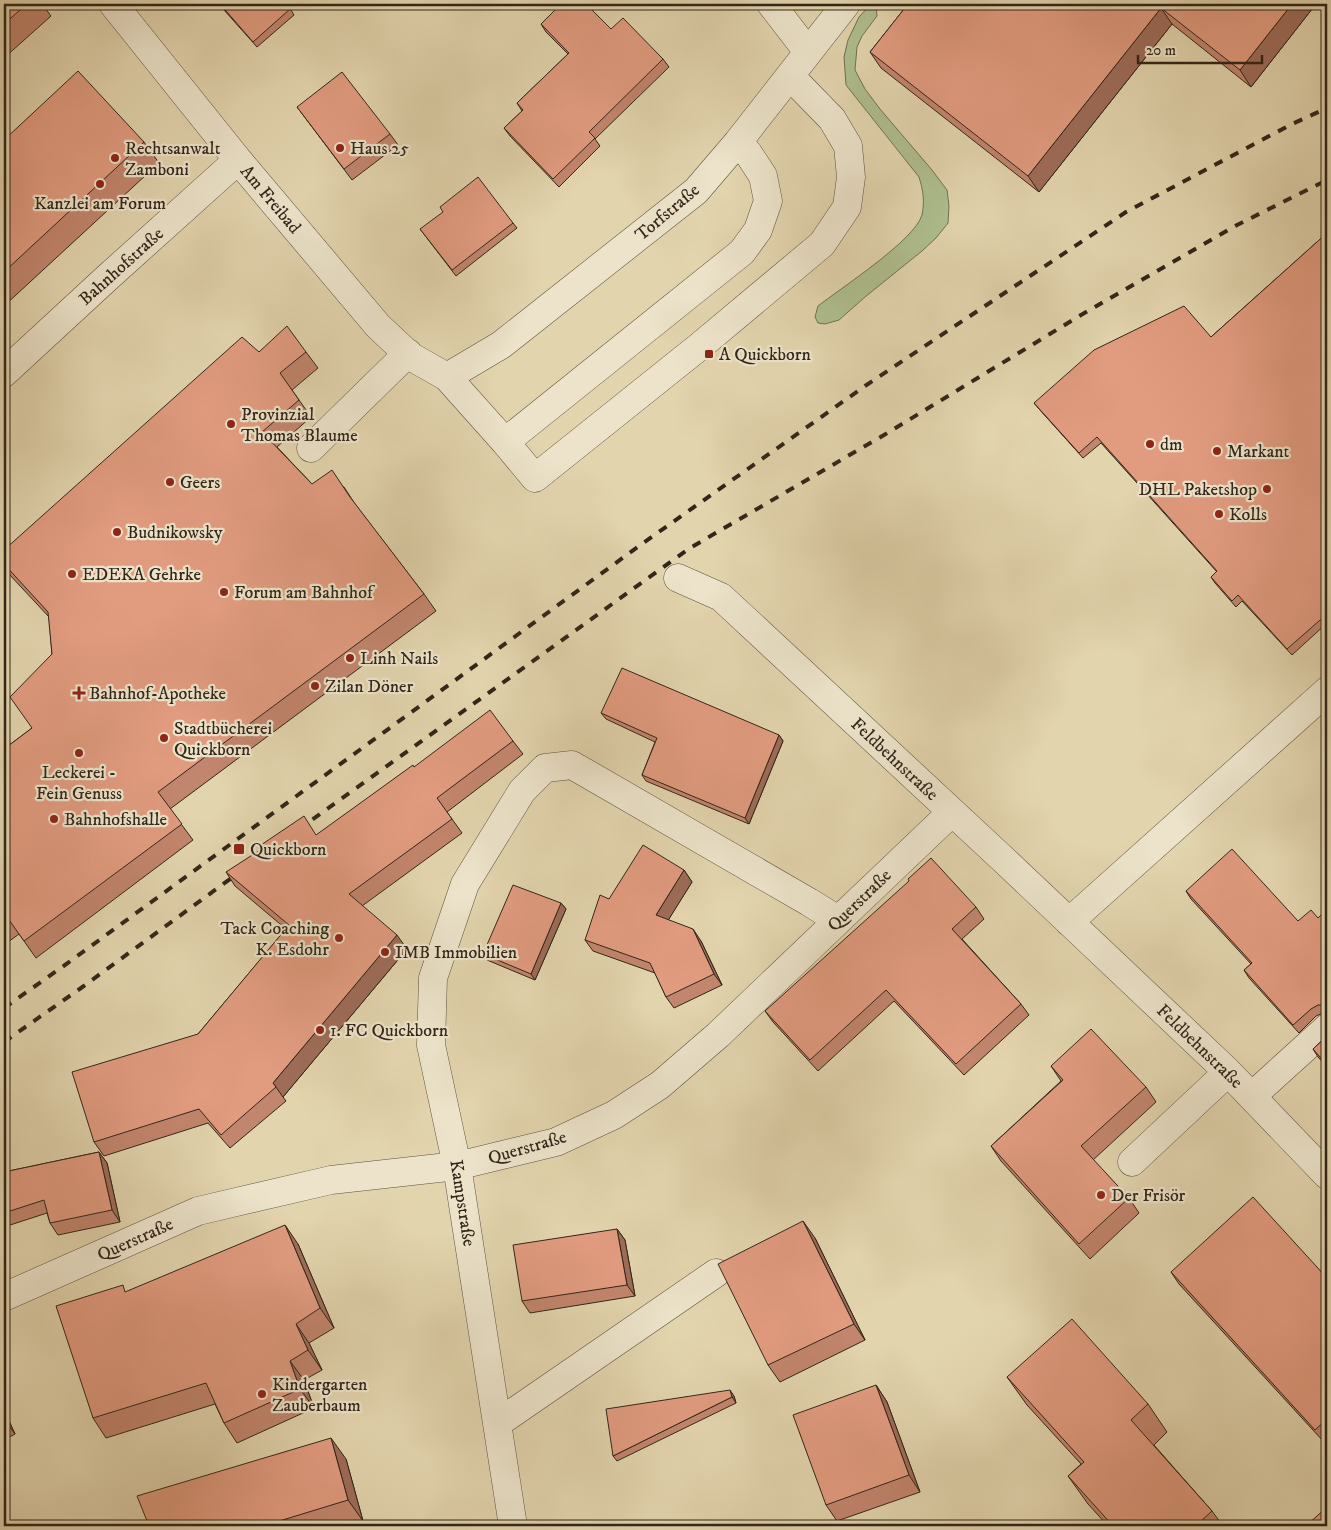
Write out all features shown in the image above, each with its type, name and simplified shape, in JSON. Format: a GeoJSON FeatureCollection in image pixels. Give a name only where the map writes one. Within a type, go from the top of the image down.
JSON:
{"type":"FeatureCollection","features":[{"type":"Feature","properties":{"kind":"street","name":"Am Freibad"},"geometry":{"type":"LineString","coordinates":[[113,4],[238,160],[378,326],[410,356],[447,377],[535,478],[700,346],[822,244],[847,207],[851,177],[848,146],[832,119],[790,76]]}},
{"type":"Feature","properties":{"kind":"street"},"geometry":{"type":"LineString","coordinates":[[771,4],[808,52]]}},
{"type":"Feature","properties":{"kind":"street","name":"Torfstraße"},"geometry":{"type":"LineString","coordinates":[[447,377],[501,345],[696,192],[738,142],[846,4]]}},
{"type":"Feature","properties":{"kind":"street"},"geometry":{"type":"LineString","coordinates":[[505,442],[742,252],[758,230],[768,201],[763,176],[748,153],[738,142]]}},
{"type":"Feature","properties":{"kind":"street","name":"Bahnhofstraße"},"geometry":{"type":"LineString","coordinates":[[4,373],[238,160]]}},
{"type":"Feature","properties":{"kind":"street"},"geometry":{"type":"LineString","coordinates":[[310,448],[408,353]]}},
{"type":"Feature","properties":{"kind":"street","name":"Feldbehnstraße"},"geometry":{"type":"LineString","coordinates":[[678,578],[721,598],[1228,1072],[1327,1174]]}},
{"type":"Feature","properties":{"kind":"street"},"geometry":{"type":"LineString","coordinates":[[1069,922],[1327,691]]}},
{"type":"Feature","properties":{"kind":"street","name":"Kampstraße"},"geometry":{"type":"LineString","coordinates":[[513,1526],[457,1166],[431,1045],[433,978],[465,884],[522,791],[545,768],[572,765],[838,920]]}},
{"type":"Feature","properties":{"kind":"street","name":"Querstraße"},"geometry":{"type":"LineString","coordinates":[[4,1297],[198,1211],[331,1180],[457,1166],[556,1142],[614,1115],[660,1085],[718,1035],[952,812]]}},
{"type":"Feature","properties":{"kind":"street"},"geometry":{"type":"LineString","coordinates":[[1252,1096],[1327,1028]]}},
{"type":"Feature","properties":{"kind":"street"},"geometry":{"type":"LineString","coordinates":[[1132,1162],[1228,1072]]}},
{"type":"Feature","properties":{"kind":"street"},"geometry":{"type":"LineString","coordinates":[[498,1423],[716,1273]]}},
{"type":"Feature","properties":{"kind":"green space"},"geometry":{"type":"Polygon","coordinates":[[[870,5],[876,7],[877,16],[862,36],[857,47],[855,70],[865,89],[880,109],[947,190],[949,206],[948,223],[922,251],[839,320],[825,324],[818,323],[815,317],[818,306],[892,250],[916,225],[923,210],[922,186],[919,177],[846,85],[844,57],[848,40],[859,17],[870,5]]]}},
{"type":"Feature","properties":{"kind":"building"},"geometry":{"type":"Polygon","coordinates":[[[4,4],[27,4],[4,24],[4,4]]]}},
{"type":"Feature","properties":{"kind":"building"},"geometry":{"type":"Polygon","coordinates":[[[220,4],[287,4],[290,9],[253,42],[220,4]]]}},
{"type":"Feature","properties":{"kind":"building"},"geometry":{"type":"Polygon","coordinates":[[[561,4],[586,4],[611,29],[623,18],[663,59],[589,132],[595,138],[553,179],[504,128],[523,110],[517,103],[569,53],[541,24],[561,4]]]}},
{"type":"Feature","properties":{"kind":"building"},"geometry":{"type":"Polygon","coordinates":[[[908,4],[1292,4],[1240,70],[1161,8],[1028,176],[870,52],[908,4]]]}},
{"type":"Feature","properties":{"kind":"building"},"geometry":{"type":"Polygon","coordinates":[[[78,71],[144,142],[4,272],[4,140],[78,71]]]}},
{"type":"Feature","properties":{"kind":"building"},"geometry":{"type":"Polygon","coordinates":[[[342,72],[390,134],[344,169],[297,107],[342,72]]]}},
{"type":"Feature","properties":{"kind":"building"},"geometry":{"type":"Polygon","coordinates":[[[478,177],[513,223],[452,270],[420,229],[443,212],[440,207],[478,177]]]}},
{"type":"Feature","properties":{"kind":"building","name":"Markant"},"geometry":{"type":"Polygon","coordinates":[[[1327,233],[1327,614],[1287,649],[1238,595],[1232,601],[1211,577],[1217,571],[1097,437],[1079,453],[1034,403],[1094,350],[1184,306],[1211,337],[1327,233]]]}},
{"type":"Feature","properties":{"kind":"building","name":"Forum am Bahnhof"},"geometry":{"type":"Polygon","coordinates":[[[287,326],[306,352],[280,373],[299,400],[262,432],[312,484],[332,470],[350,497],[424,594],[158,792],[182,824],[24,941],[7,917],[4,920],[4,749],[32,728],[10,697],[52,654],[48,612],[4,564],[4,550],[242,337],[259,352],[287,326]]]}},
{"type":"Feature","properties":{"kind":"building"},"geometry":{"type":"Polygon","coordinates":[[[622,668],[779,735],[745,818],[642,775],[657,738],[601,713],[622,668]]]}},
{"type":"Feature","properties":{"kind":"building"},"geometry":{"type":"Polygon","coordinates":[[[490,710],[513,741],[437,798],[452,819],[349,894],[397,935],[273,1083],[276,1087],[221,1135],[199,1109],[94,1142],[72,1072],[198,1034],[289,925],[226,872],[260,850],[258,847],[304,816],[316,835],[413,765],[414,767],[490,710]]]}},
{"type":"Feature","properties":{"kind":"building"},"geometry":{"type":"Polygon","coordinates":[[[643,845],[684,870],[656,915],[693,929],[714,974],[666,997],[650,963],[585,940],[600,895],[609,899],[643,845]]]}},
{"type":"Feature","properties":{"kind":"building"},"geometry":{"type":"Polygon","coordinates":[[[1232,849],[1298,921],[1311,910],[1318,918],[1327,909],[1327,1006],[1318,1005],[1293,1025],[1244,970],[1252,963],[1186,891],[1232,849]]]}},
{"type":"Feature","properties":{"kind":"building"},"geometry":{"type":"Polygon","coordinates":[[[931,858],[976,907],[952,929],[1021,1004],[956,1064],[886,990],[810,1060],[765,1011],[909,881],[908,879],[931,858]]]}},
{"type":"Feature","properties":{"kind":"building"},"geometry":{"type":"Polygon","coordinates":[[[513,885],[561,903],[531,974],[483,954],[513,885]]]}},
{"type":"Feature","properties":{"kind":"building"},"geometry":{"type":"Polygon","coordinates":[[[1091,1029],[1146,1087],[1081,1146],[1129,1198],[1079,1244],[991,1146],[1063,1080],[1051,1066],[1091,1029]]]}},
{"type":"Feature","properties":{"kind":"building"},"geometry":{"type":"Polygon","coordinates":[[[1327,1036],[1327,1065],[1313,1049],[1327,1036]]]}},
{"type":"Feature","properties":{"kind":"building"},"geometry":{"type":"Polygon","coordinates":[[[99,1152],[112,1210],[50,1223],[44,1200],[4,1213],[4,1172],[99,1152]]]}},
{"type":"Feature","properties":{"kind":"building"},"geometry":{"type":"Polygon","coordinates":[[[1253,1197],[1327,1278],[1327,1419],[1315,1430],[1171,1272],[1253,1197]]]}},
{"type":"Feature","properties":{"kind":"building"},"geometry":{"type":"Polygon","coordinates":[[[803,1221],[854,1324],[768,1365],[718,1264],[803,1221]]]}},
{"type":"Feature","properties":{"kind":"building"},"geometry":{"type":"Polygon","coordinates":[[[285,1225],[320,1308],[296,1324],[308,1350],[290,1361],[300,1389],[224,1423],[206,1383],[93,1418],[56,1306],[123,1285],[125,1292],[285,1225]]]}},
{"type":"Feature","properties":{"kind":"building"},"geometry":{"type":"Polygon","coordinates":[[[617,1229],[627,1285],[522,1301],[513,1245],[617,1229]]]}},
{"type":"Feature","properties":{"kind":"building"},"geometry":{"type":"Polygon","coordinates":[[[1072,1319],[1148,1404],[1131,1420],[1212,1511],[1201,1521],[1206,1526],[1113,1526],[1068,1476],[1084,1462],[1007,1377],[1072,1319]]]}},
{"type":"Feature","properties":{"kind":"building"},"geometry":{"type":"Polygon","coordinates":[[[876,1385],[909,1475],[826,1505],[793,1415],[876,1385]]]}},
{"type":"Feature","properties":{"kind":"building"},"geometry":{"type":"Polygon","coordinates":[[[730,1390],[732,1397],[613,1456],[606,1409],[730,1390]]]}},
{"type":"Feature","properties":{"kind":"building"},"geometry":{"type":"Polygon","coordinates":[[[331,1438],[348,1500],[263,1526],[149,1526],[137,1496],[331,1438]]]}},
{"type":"Feature","properties":{"kind":"building"},"geometry":{"type":"Polygon","coordinates":[[[1327,1507],[1327,1526],[1307,1525],[1327,1507]]]}},
{"type":"Feature","properties":{"kind":"railway"},"geometry":{"type":"LineString","coordinates":[[4,1008],[639,546],[865,386],[1126,212],[1292,124],[1327,108]]}},
{"type":"Feature","properties":{"kind":"railway"},"geometry":{"type":"LineString","coordinates":[[298,830],[690,548],[884,435],[1081,315],[1237,225],[1327,180]]}},
{"type":"Feature","properties":{"kind":"railway"},"geometry":{"type":"LineString","coordinates":[[4,1042],[241,871]]}},
{"type":"Feature","properties":{"kind":"place","name":"Haus 25"},"geometry":{"type":"Point","coordinates":[340,148]}},
{"type":"Feature","properties":{"kind":"place","name":"Rechtsanwalt Zamboni"},"geometry":{"type":"Point","coordinates":[115,158]}},
{"type":"Feature","properties":{"kind":"place","name":"Kanzlei am Forum"},"geometry":{"type":"Point","coordinates":[100,184]}},
{"type":"Feature","properties":{"kind":"place","name":"A Quickborn"},"geometry":{"type":"Point","coordinates":[709,354]}},
{"type":"Feature","properties":{"kind":"place","name":"Provinzial Thomas Blaume"},"geometry":{"type":"Point","coordinates":[231,424]}},
{"type":"Feature","properties":{"kind":"place","name":"dm"},"geometry":{"type":"Point","coordinates":[1150,444]}},
{"type":"Feature","properties":{"kind":"place","name":"Markant"},"geometry":{"type":"Point","coordinates":[1217,451]}},
{"type":"Feature","properties":{"kind":"place","name":"Geers"},"geometry":{"type":"Point","coordinates":[170,482]}},
{"type":"Feature","properties":{"kind":"place","name":"DHL Paketshop"},"geometry":{"type":"Point","coordinates":[1267,489]}},
{"type":"Feature","properties":{"kind":"place","name":"Kolls"},"geometry":{"type":"Point","coordinates":[1219,514]}},
{"type":"Feature","properties":{"kind":"place","name":"Budnikowsky"},"geometry":{"type":"Point","coordinates":[117,532]}},
{"type":"Feature","properties":{"kind":"place","name":"EDEKA Gehrke"},"geometry":{"type":"Point","coordinates":[72,574]}},
{"type":"Feature","properties":{"kind":"place","name":"Forum am Bahnhof"},"geometry":{"type":"Point","coordinates":[224,592]}},
{"type":"Feature","properties":{"kind":"place","name":"Linh Nails"},"geometry":{"type":"Point","coordinates":[350,658]}},
{"type":"Feature","properties":{"kind":"place","name":"Zilan Döner"},"geometry":{"type":"Point","coordinates":[315,686]}},
{"type":"Feature","properties":{"kind":"place","name":"Bahnhof-Apotheke"},"geometry":{"type":"Point","coordinates":[79,693]}},
{"type":"Feature","properties":{"kind":"place","name":"Stadtbücherei Quickborn"},"geometry":{"type":"Point","coordinates":[164,738]}},
{"type":"Feature","properties":{"kind":"place","name":"Leckerei - Fein Genuss"},"geometry":{"type":"Point","coordinates":[79,753]}},
{"type":"Feature","properties":{"kind":"place","name":"Bahnhofshalle"},"geometry":{"type":"Point","coordinates":[54,819]}},
{"type":"Feature","properties":{"kind":"place","name":"Quickborn"},"geometry":{"type":"Point","coordinates":[239,849]}},
{"type":"Feature","properties":{"kind":"place","name":"Tack Coaching K. Esdohr"},"geometry":{"type":"Point","coordinates":[339,938]}},
{"type":"Feature","properties":{"kind":"place","name":"IMB Immobilien"},"geometry":{"type":"Point","coordinates":[385,952]}},
{"type":"Feature","properties":{"kind":"place","name":"1. FC Quickborn"},"geometry":{"type":"Point","coordinates":[320,1030]}},
{"type":"Feature","properties":{"kind":"place","name":"Der Frisör"},"geometry":{"type":"Point","coordinates":[1101,1195]}},
{"type":"Feature","properties":{"kind":"place","name":"Kindergarten Zauberbaum"},"geometry":{"type":"Point","coordinates":[262,1394]}}]}
